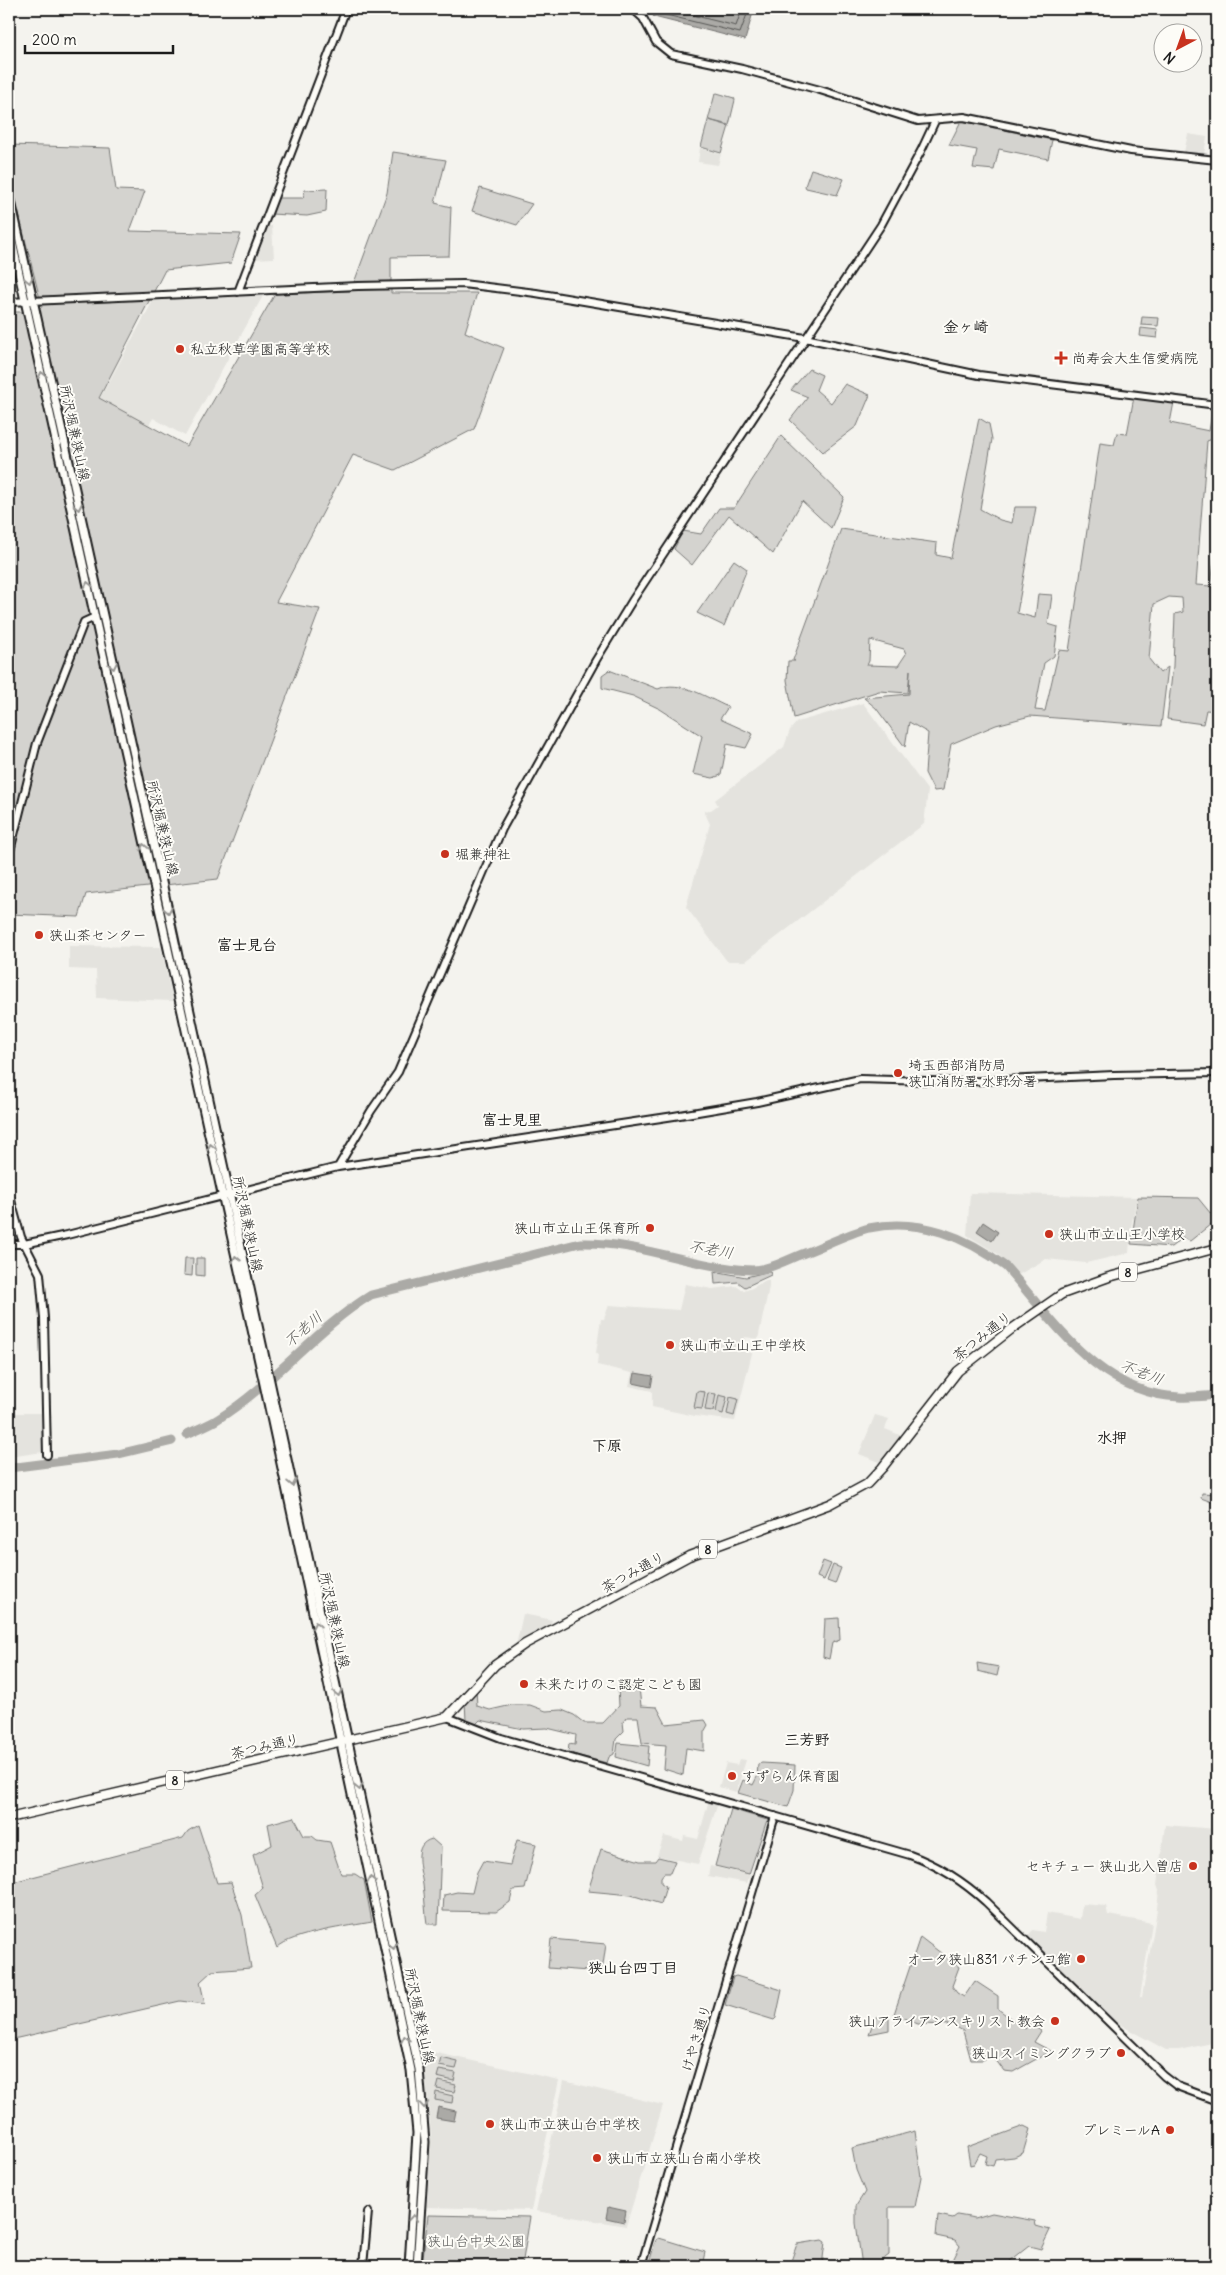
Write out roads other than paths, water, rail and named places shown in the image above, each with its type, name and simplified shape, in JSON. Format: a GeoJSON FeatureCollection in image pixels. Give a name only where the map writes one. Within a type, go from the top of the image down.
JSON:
{"type":"FeatureCollection","features":[{"type":"Feature","properties":{"kind":"main road","name":"所沢堀兼狭山線"},"geometry":{"type":"LineString","coordinates":[[9,192],[264,1373],[423,2092],[425,2166],[417,2266]]}},
{"type":"Feature","properties":{"kind":"main road","name":"所沢堀兼狭山線"},"geometry":{"type":"LineString","coordinates":[[9,228],[225,1194]]}},
{"type":"Feature","properties":{"kind":"main road","name":"茶つみ通り"},"geometry":{"type":"LineString","coordinates":[[9,1818],[447,1717],[495,1665],[525,1644],[689,1556],[830,1504],[867,1484],[882,1468],[958,1371],[1042,1306],[1062,1294],[1083,1285],[1217,1248]]}},
{"type":"Feature","properties":{"kind":"main road","name":"所沢堀兼狭山線"},"geometry":{"type":"LineString","coordinates":[[345,1740],[414,2089],[416,2169],[409,2266]]}},
{"type":"Feature","properties":{"kind":"street"},"geometry":{"type":"LineString","coordinates":[[238,292],[346,9]]}},
{"type":"Feature","properties":{"kind":"street"},"geometry":{"type":"LineString","coordinates":[[632,9],[643,18],[656,42],[665,51],[677,56],[720,64],[820,90],[918,121],[964,117],[1131,151],[1217,160]]}},
{"type":"Feature","properties":{"kind":"street"},"geometry":{"type":"LineString","coordinates":[[338,1167],[398,1072],[502,830],[596,660],[632,601],[881,225],[935,121]]}},
{"type":"Feature","properties":{"kind":"street"},"geometry":{"type":"LineString","coordinates":[[9,302],[463,284],[545,294],[805,338],[979,375],[1217,405]]}},
{"type":"Feature","properties":{"kind":"street"},"geometry":{"type":"LineString","coordinates":[[9,855],[37,743],[85,620],[95,618]]}},
{"type":"Feature","properties":{"kind":"street"},"geometry":{"type":"LineString","coordinates":[[9,1244],[24,1244],[338,1167],[693,1112],[860,1079],[969,1082],[1114,1075],[1217,1073]]}},
{"type":"Feature","properties":{"kind":"street"},"geometry":{"type":"LineString","coordinates":[[9,1193],[24,1244],[40,1274],[47,1455]]}},
{"type":"Feature","properties":{"kind":"street"},"geometry":{"type":"LineString","coordinates":[[447,1717],[501,1738],[910,1856],[951,1874],[986,1902],[1164,2076],[1177,2086],[1217,2101]]}},
{"type":"Feature","properties":{"kind":"street","name":"けやき通り"},"geometry":{"type":"LineString","coordinates":[[641,2266],[775,1816]]}},
{"type":"Feature","properties":{"kind":"street"},"geometry":{"type":"LineString","coordinates":[[363,2266],[368,2212]]}},
{"type":"Feature","properties":{"kind":"water"},"geometry":{"type":"Polygon","coordinates":[[[648,9],[754,9],[745,40],[654,17],[648,9]]]}},
{"type":"Feature","properties":{"kind":"water"},"geometry":{"type":"Polygon","coordinates":[[[983,1222],[998,1232],[992,1241],[977,1231],[983,1222]]]}},
{"type":"Feature","properties":{"kind":"water"},"geometry":{"type":"Polygon","coordinates":[[[635,1373],[653,1376],[651,1387],[633,1383],[635,1373]]]}},
{"type":"Feature","properties":{"kind":"water"},"geometry":{"type":"Polygon","coordinates":[[[438,2107],[456,2111],[454,2121],[436,2118],[438,2107]]]}},
{"type":"Feature","properties":{"kind":"water"},"geometry":{"type":"Polygon","coordinates":[[[608,2207],[626,2211],[624,2222],[606,2218],[608,2207]]]}},
{"type":"Feature","properties":{"kind":"waterway","name":"不老川"},"geometry":{"type":"LineString","coordinates":[[187,1434],[214,1421],[258,1390],[331,1324],[371,1295],[580,1243],[623,1246],[708,1265],[758,1270],[860,1231],[888,1225],[906,1225],[942,1232],[991,1256],[1006,1267],[1080,1351],[1102,1369],[1125,1383],[1151,1393],[1179,1397],[1217,1395]]}},
{"type":"Feature","properties":{"kind":"waterway","name":"不老川"},"geometry":{"type":"LineString","coordinates":[[9,1468],[118,1454],[172,1441]]}},
{"type":"Feature","properties":{"kind":"place","name":"私立秋草学園高等学校"},"geometry":{"type":"Point","coordinates":[180,349]}},
{"type":"Feature","properties":{"kind":"place","name":"尚寿会大生信愛病院"},"geometry":{"type":"Point","coordinates":[1061,358]}},
{"type":"Feature","properties":{"kind":"place","name":"堀兼神社"},"geometry":{"type":"Point","coordinates":[445,854]}},
{"type":"Feature","properties":{"kind":"place","name":"狭山茶センター"},"geometry":{"type":"Point","coordinates":[39,935]}},
{"type":"Feature","properties":{"kind":"place","name":"埼玉西部消防局 狭山消防署 水野分署"},"geometry":{"type":"Point","coordinates":[898,1073]}},
{"type":"Feature","properties":{"kind":"place","name":"狭山市立山王保育所"},"geometry":{"type":"Point","coordinates":[650,1228]}},
{"type":"Feature","properties":{"kind":"place","name":"狭山市立山王小学校"},"geometry":{"type":"Point","coordinates":[1049,1234]}},
{"type":"Feature","properties":{"kind":"place","name":"狭山市立山王中学校"},"geometry":{"type":"Point","coordinates":[670,1345]}},
{"type":"Feature","properties":{"kind":"place","name":"未来たけのこ認定こども園"},"geometry":{"type":"Point","coordinates":[524,1684]}},
{"type":"Feature","properties":{"kind":"place","name":"すずらん保育園"},"geometry":{"type":"Point","coordinates":[732,1776]}},
{"type":"Feature","properties":{"kind":"place","name":"セキチュー 狭山北入曽店"},"geometry":{"type":"Point","coordinates":[1193,1866]}},
{"type":"Feature","properties":{"kind":"place","name":"オータ狭山831 パチンコ館"},"geometry":{"type":"Point","coordinates":[1081,1959]}},
{"type":"Feature","properties":{"kind":"place","name":"狭山アライアンスキリスト教会"},"geometry":{"type":"Point","coordinates":[1055,2021]}},
{"type":"Feature","properties":{"kind":"place","name":"狭山スイミングクラブ"},"geometry":{"type":"Point","coordinates":[1121,2053]}},
{"type":"Feature","properties":{"kind":"place","name":"狭山市立狭山台中学校"},"geometry":{"type":"Point","coordinates":[490,2124]}},
{"type":"Feature","properties":{"kind":"place","name":"プレミールA"},"geometry":{"type":"Point","coordinates":[1170,2130]}},
{"type":"Feature","properties":{"kind":"place","name":"狭山市立狭山台南小学校"},"geometry":{"type":"Point","coordinates":[597,2158]}},
{"type":"Feature","properties":{"kind":"district","name":"金ヶ崎"},"geometry":{"type":"Point","coordinates":[966,326]}},
{"type":"Feature","properties":{"kind":"district","name":"富士見台"},"geometry":{"type":"Point","coordinates":[247,944]}},
{"type":"Feature","properties":{"kind":"district","name":"富士見里"},"geometry":{"type":"Point","coordinates":[512,1119]}},
{"type":"Feature","properties":{"kind":"district","name":"水押"},"geometry":{"type":"Point","coordinates":[1112,1437]}},
{"type":"Feature","properties":{"kind":"district","name":"下原"},"geometry":{"type":"Point","coordinates":[607,1445]}},
{"type":"Feature","properties":{"kind":"district","name":"三芳野"},"geometry":{"type":"Point","coordinates":[807,1739]}},
{"type":"Feature","properties":{"kind":"district","name":"狭山台四丁目"},"geometry":{"type":"Point","coordinates":[633,1967]}},
{"type":"Feature","properties":{"kind":"park label","name":"狭山台中央公園"},"geometry":{"type":"Point","coordinates":[476,2241]}}]}
